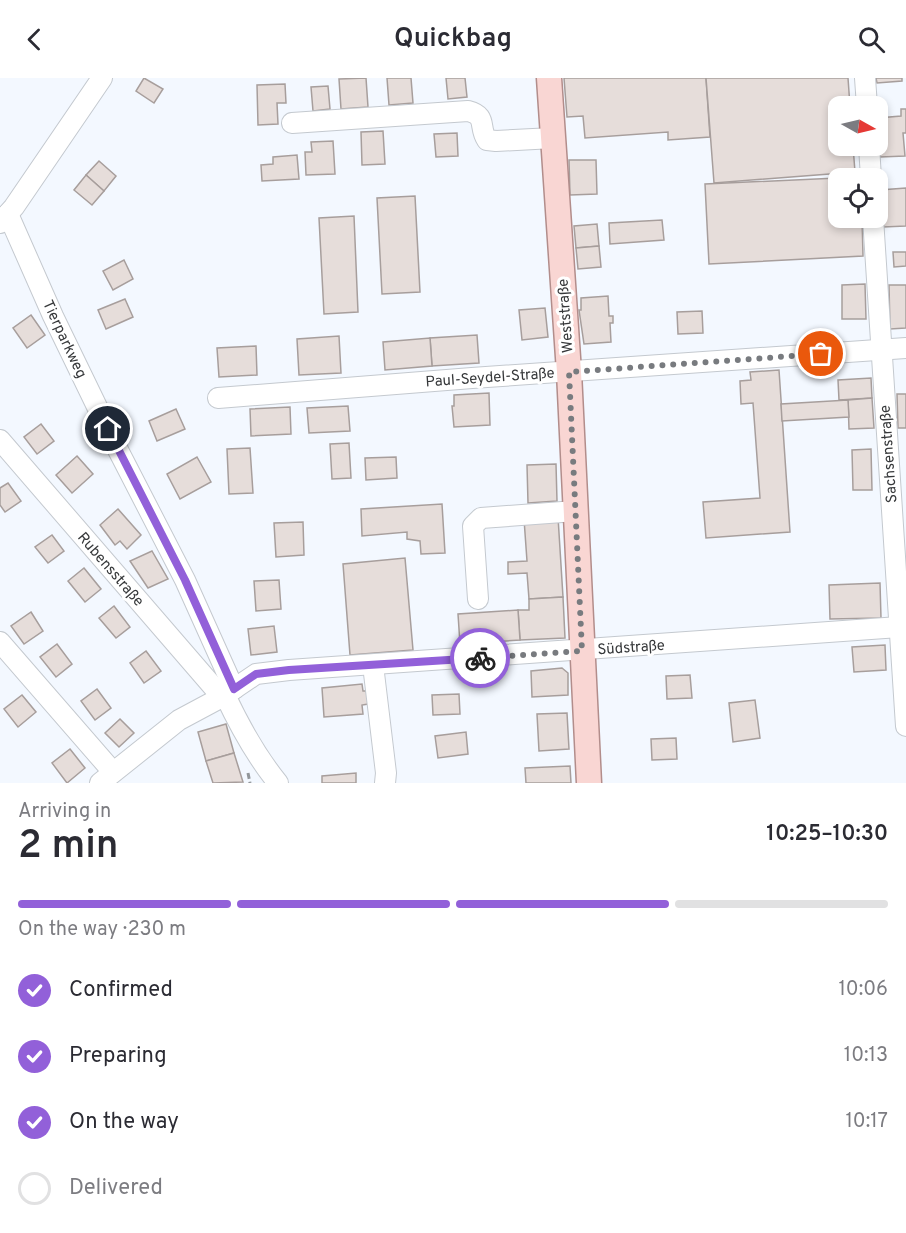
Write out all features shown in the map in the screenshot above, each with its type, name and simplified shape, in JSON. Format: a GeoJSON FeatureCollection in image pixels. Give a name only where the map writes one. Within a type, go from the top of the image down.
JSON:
{"type":"FeatureCollection","features":[{"type":"Feature","properties":{"kind":"main road","name":"Weststraße"},"geometry":{"type":"LineString","coordinates":[[549,78],[569,372],[589,783]]}},
{"type":"Feature","properties":{"kind":"street"},"geometry":{"type":"LineString","coordinates":[[4,219],[102,78]]}},
{"type":"Feature","properties":{"kind":"street"},"geometry":{"type":"LineString","coordinates":[[865,78],[866,96]]}},
{"type":"Feature","properties":{"kind":"street"},"geometry":{"type":"LineString","coordinates":[[292,123],[468,111],[476,113],[482,119],[487,140],[553,138]]}},
{"type":"Feature","properties":{"kind":"street","name":"Tierparkweg"},"geometry":{"type":"LineString","coordinates":[[4,219],[185,580],[227,694]]}},
{"type":"Feature","properties":{"kind":"street","name":"Sachsenstraße"},"geometry":{"type":"LineString","coordinates":[[874,228],[906,726]]}},
{"type":"Feature","properties":{"kind":"street","name":"Paul-Seydel-Straße"},"geometry":{"type":"LineString","coordinates":[[218,398],[906,348]]}},
{"type":"Feature","properties":{"kind":"street","name":"Rubensstraße"},"geometry":{"type":"LineString","coordinates":[[0,440],[227,694]]}},
{"type":"Feature","properties":{"kind":"street"},"geometry":{"type":"LineString","coordinates":[[478,599],[473,526],[481,518],[576,511]]}},
{"type":"Feature","properties":{"kind":"street","name":"Südstraße"},"geometry":{"type":"LineString","coordinates":[[106,778],[179,720],[227,694],[256,674],[899,627]]}},
{"type":"Feature","properties":{"kind":"street"},"geometry":{"type":"LineString","coordinates":[[0,642],[106,778]]}},
{"type":"Feature","properties":{"kind":"street"},"geometry":{"type":"LineString","coordinates":[[373,665],[386,773],[385,783]]}},
{"type":"Feature","properties":{"kind":"street"},"geometry":{"type":"LineString","coordinates":[[227,694],[244,734],[278,783]]}},
{"type":"Feature","properties":{"kind":"building"},"geometry":{"type":"Polygon","coordinates":[[[144,78],[163,89],[154,103],[136,91],[144,78]]]}},
{"type":"Feature","properties":{"kind":"building"},"geometry":{"type":"Polygon","coordinates":[[[366,78],[368,107],[341,109],[339,79],[366,78]]]}},
{"type":"Feature","properties":{"kind":"building"},"geometry":{"type":"Polygon","coordinates":[[[387,78],[411,78],[413,103],[389,105],[387,78]]]}},
{"type":"Feature","properties":{"kind":"building"},"geometry":{"type":"Polygon","coordinates":[[[446,78],[465,78],[467,97],[448,99],[446,78]]]}},
{"type":"Feature","properties":{"kind":"building"},"geometry":{"type":"Polygon","coordinates":[[[564,78],[706,78],[710,137],[668,140],[668,132],[585,138],[583,116],[567,117],[564,78]]]}},
{"type":"Feature","properties":{"kind":"building"},"geometry":{"type":"Polygon","coordinates":[[[706,78],[848,78],[849,96],[828,96],[828,156],[854,156],[855,168],[828,168],[828,174],[714,183],[706,78]]]}},
{"type":"Feature","properties":{"kind":"building"},"geometry":{"type":"Polygon","coordinates":[[[876,78],[902,78],[902,81],[877,83],[876,78]]]}},
{"type":"Feature","properties":{"kind":"building"},"geometry":{"type":"Polygon","coordinates":[[[285,84],[286,103],[277,103],[278,124],[258,125],[257,85],[285,84]]]}},
{"type":"Feature","properties":{"kind":"building"},"geometry":{"type":"Polygon","coordinates":[[[328,86],[330,109],[313,111],[311,87],[328,86]]]}},
{"type":"Feature","properties":{"kind":"building"},"geometry":{"type":"Polygon","coordinates":[[[901,109],[906,109],[906,133],[903,133],[905,156],[880,157],[888,156],[888,117],[901,116],[901,109]]]}},
{"type":"Feature","properties":{"kind":"building"},"geometry":{"type":"Polygon","coordinates":[[[383,131],[385,164],[362,165],[361,132],[383,131]]]}},
{"type":"Feature","properties":{"kind":"building"},"geometry":{"type":"Polygon","coordinates":[[[457,133],[458,156],[436,157],[434,134],[457,133]]]}},
{"type":"Feature","properties":{"kind":"building"},"geometry":{"type":"Polygon","coordinates":[[[333,141],[335,174],[306,175],[305,152],[312,152],[311,142],[333,141]]]}},
{"type":"Feature","properties":{"kind":"building"},"geometry":{"type":"Polygon","coordinates":[[[297,155],[299,179],[262,181],[261,165],[273,164],[273,157],[297,155]]]}},
{"type":"Feature","properties":{"kind":"building"},"geometry":{"type":"Polygon","coordinates":[[[569,160],[596,160],[597,194],[570,195],[569,160]]]}},
{"type":"Feature","properties":{"kind":"building"},"geometry":{"type":"Polygon","coordinates":[[[99,161],[116,176],[104,191],[86,175],[99,161]]]}},
{"type":"Feature","properties":{"kind":"building"},"geometry":{"type":"Polygon","coordinates":[[[86,175],[104,191],[92,205],[74,190],[86,175]]]}},
{"type":"Feature","properties":{"kind":"building"},"geometry":{"type":"Polygon","coordinates":[[[828,178],[828,228],[862,228],[863,256],[709,264],[705,184],[828,178]]]}},
{"type":"Feature","properties":{"kind":"building"},"geometry":{"type":"Polygon","coordinates":[[[906,188],[906,226],[888,227],[888,189],[906,188]]]}},
{"type":"Feature","properties":{"kind":"building"},"geometry":{"type":"Polygon","coordinates":[[[415,196],[420,292],[382,294],[377,198],[415,196]]]}},
{"type":"Feature","properties":{"kind":"building"},"geometry":{"type":"Polygon","coordinates":[[[354,216],[358,312],[324,314],[319,218],[354,216]]]}},
{"type":"Feature","properties":{"kind":"building"},"geometry":{"type":"Polygon","coordinates":[[[662,220],[664,240],[610,244],[609,223],[662,220]]]}},
{"type":"Feature","properties":{"kind":"building"},"geometry":{"type":"Polygon","coordinates":[[[597,224],[599,246],[576,248],[574,226],[597,224]]]}},
{"type":"Feature","properties":{"kind":"building"},"geometry":{"type":"Polygon","coordinates":[[[599,246],[601,267],[578,269],[576,248],[599,246]]]}},
{"type":"Feature","properties":{"kind":"building"},"geometry":{"type":"Polygon","coordinates":[[[893,252],[906,252],[906,266],[894,267],[893,252]]]}},
{"type":"Feature","properties":{"kind":"building"},"geometry":{"type":"Polygon","coordinates":[[[124,260],[133,279],[113,290],[103,271],[124,260]]]}},
{"type":"Feature","properties":{"kind":"building"},"geometry":{"type":"Polygon","coordinates":[[[865,284],[866,319],[842,319],[842,285],[865,284]]]}},
{"type":"Feature","properties":{"kind":"building"},"geometry":{"type":"Polygon","coordinates":[[[889,285],[906,285],[906,328],[890,329],[889,285]]]}},
{"type":"Feature","properties":{"kind":"building"},"geometry":{"type":"Polygon","coordinates":[[[608,296],[609,316],[613,316],[613,323],[610,323],[611,342],[584,344],[579,310],[581,310],[581,298],[608,296]]]}},
{"type":"Feature","properties":{"kind":"building"},"geometry":{"type":"Polygon","coordinates":[[[125,299],[133,317],[106,329],[98,310],[125,299]]]}},
{"type":"Feature","properties":{"kind":"building"},"geometry":{"type":"Polygon","coordinates":[[[545,308],[548,337],[522,340],[519,310],[545,308]]]}},
{"type":"Feature","properties":{"kind":"building"},"geometry":{"type":"Polygon","coordinates":[[[702,311],[703,333],[678,334],[677,312],[702,311]]]}},
{"type":"Feature","properties":{"kind":"building"},"geometry":{"type":"Polygon","coordinates":[[[31,315],[45,335],[27,348],[13,328],[31,315]]]}},
{"type":"Feature","properties":{"kind":"building"},"geometry":{"type":"Polygon","coordinates":[[[477,335],[479,363],[432,366],[430,338],[477,335]]]}},
{"type":"Feature","properties":{"kind":"building"},"geometry":{"type":"Polygon","coordinates":[[[339,336],[341,373],[299,375],[297,339],[339,336]]]}},
{"type":"Feature","properties":{"kind":"building"},"geometry":{"type":"Polygon","coordinates":[[[430,338],[432,366],[385,370],[383,342],[430,338]]]}},
{"type":"Feature","properties":{"kind":"building"},"geometry":{"type":"Polygon","coordinates":[[[256,346],[257,375],[219,377],[217,348],[256,346]]]}},
{"type":"Feature","properties":{"kind":"building"},"geometry":{"type":"Polygon","coordinates":[[[779,370],[790,532],[706,538],[703,502],[760,498],[753,403],[741,404],[740,381],[751,380],[750,372],[779,370]]]}},
{"type":"Feature","properties":{"kind":"building"},"geometry":{"type":"Polygon","coordinates":[[[871,378],[872,398],[839,400],[838,380],[871,378]]]}},
{"type":"Feature","properties":{"kind":"building"},"geometry":{"type":"Polygon","coordinates":[[[489,393],[490,425],[454,427],[452,406],[454,406],[454,395],[489,393]]]}},
{"type":"Feature","properties":{"kind":"building"},"geometry":{"type":"Polygon","coordinates":[[[897,394],[906,394],[906,428],[898,428],[897,394]]]}},
{"type":"Feature","properties":{"kind":"building"},"geometry":{"type":"Polygon","coordinates":[[[872,398],[874,428],[849,429],[848,400],[872,398]]]}},
{"type":"Feature","properties":{"kind":"building"},"geometry":{"type":"Polygon","coordinates":[[[848,400],[849,417],[782,421],[781,404],[848,400]]]}},
{"type":"Feature","properties":{"kind":"building"},"geometry":{"type":"Polygon","coordinates":[[[348,406],[350,431],[309,433],[307,408],[348,406]]]}},
{"type":"Feature","properties":{"kind":"building"},"geometry":{"type":"Polygon","coordinates":[[[290,407],[291,434],[251,436],[250,409],[290,407]]]}},
{"type":"Feature","properties":{"kind":"building"},"geometry":{"type":"Polygon","coordinates":[[[176,409],[185,429],[157,441],[149,421],[176,409]]]}},
{"type":"Feature","properties":{"kind":"building"},"geometry":{"type":"Polygon","coordinates":[[[41,424],[54,441],[37,454],[24,437],[41,424]]]}},
{"type":"Feature","properties":{"kind":"building"},"geometry":{"type":"Polygon","coordinates":[[[349,443],[351,478],[332,479],[330,444],[349,443]]]}},
{"type":"Feature","properties":{"kind":"building"},"geometry":{"type":"Polygon","coordinates":[[[250,448],[253,493],[229,494],[227,449],[250,448]]]}},
{"type":"Feature","properties":{"kind":"building"},"geometry":{"type":"Polygon","coordinates":[[[871,449],[872,490],[853,490],[852,450],[871,449]]]}},
{"type":"Feature","properties":{"kind":"building"},"geometry":{"type":"Polygon","coordinates":[[[77,456],[93,474],[72,493],[56,475],[77,456]]]}},
{"type":"Feature","properties":{"kind":"building"},"geometry":{"type":"Polygon","coordinates":[[[197,457],[211,482],[180,499],[167,474],[197,457]]]}},
{"type":"Feature","properties":{"kind":"building"},"geometry":{"type":"Polygon","coordinates":[[[396,457],[397,478],[366,480],[365,458],[396,457]]]}},
{"type":"Feature","properties":{"kind":"building"},"geometry":{"type":"Polygon","coordinates":[[[556,464],[557,501],[528,503],[527,465],[556,464]]]}},
{"type":"Feature","properties":{"kind":"building"},"geometry":{"type":"Polygon","coordinates":[[[8,483],[21,501],[5,512],[0,505],[0,488],[8,483]]]}},
{"type":"Feature","properties":{"kind":"building"},"geometry":{"type":"Polygon","coordinates":[[[442,504],[445,553],[421,554],[420,541],[407,539],[407,532],[362,536],[361,509],[442,504]]]}},
{"type":"Feature","properties":{"kind":"building"},"geometry":{"type":"Polygon","coordinates":[[[118,509],[141,535],[127,549],[120,541],[115,545],[100,525],[118,509]]]}},
{"type":"Feature","properties":{"kind":"building"},"geometry":{"type":"Polygon","coordinates":[[[558,517],[563,597],[529,599],[527,573],[508,574],[508,562],[527,561],[524,519],[558,517]]]}},
{"type":"Feature","properties":{"kind":"building"},"geometry":{"type":"Polygon","coordinates":[[[303,522],[304,555],[276,557],[274,523],[303,522]]]}},
{"type":"Feature","properties":{"kind":"building"},"geometry":{"type":"Polygon","coordinates":[[[52,535],[64,551],[48,563],[35,547],[52,535]]]}},
{"type":"Feature","properties":{"kind":"building"},"geometry":{"type":"Polygon","coordinates":[[[152,551],[168,579],[148,588],[130,561],[152,551]]]}},
{"type":"Feature","properties":{"kind":"building"},"geometry":{"type":"Polygon","coordinates":[[[405,558],[413,650],[350,655],[343,564],[405,558]]]}},
{"type":"Feature","properties":{"kind":"building"},"geometry":{"type":"Polygon","coordinates":[[[84,568],[101,589],[85,602],[68,581],[84,568]]]}},
{"type":"Feature","properties":{"kind":"building"},"geometry":{"type":"Polygon","coordinates":[[[279,580],[281,609],[256,611],[254,581],[279,580]]]}},
{"type":"Feature","properties":{"kind":"building"},"geometry":{"type":"Polygon","coordinates":[[[880,583],[881,618],[830,619],[829,585],[880,583]]]}},
{"type":"Feature","properties":{"kind":"building"},"geometry":{"type":"Polygon","coordinates":[[[563,597],[565,638],[520,640],[518,610],[529,610],[529,599],[563,597]]]}},
{"type":"Feature","properties":{"kind":"building"},"geometry":{"type":"Polygon","coordinates":[[[114,606],[130,627],[116,638],[99,618],[114,606]]]}},
{"type":"Feature","properties":{"kind":"building"},"geometry":{"type":"Polygon","coordinates":[[[518,610],[520,640],[460,644],[458,614],[518,610]]]}},
{"type":"Feature","properties":{"kind":"building"},"geometry":{"type":"Polygon","coordinates":[[[31,612],[43,631],[24,644],[11,626],[31,612]]]}},
{"type":"Feature","properties":{"kind":"building"},"geometry":{"type":"Polygon","coordinates":[[[274,626],[277,652],[251,655],[248,629],[274,626]]]}},
{"type":"Feature","properties":{"kind":"building"},"geometry":{"type":"Polygon","coordinates":[[[57,644],[72,664],[56,677],[40,657],[57,644]]]}},
{"type":"Feature","properties":{"kind":"building"},"geometry":{"type":"Polygon","coordinates":[[[885,645],[886,670],[854,672],[852,647],[885,645]]]}},
{"type":"Feature","properties":{"kind":"building"},"geometry":{"type":"Polygon","coordinates":[[[146,651],[161,671],[144,683],[130,663],[146,651]]]}},
{"type":"Feature","properties":{"kind":"building"},"geometry":{"type":"Polygon","coordinates":[[[562,668],[568,673],[568,695],[532,697],[531,671],[562,668]]]}},
{"type":"Feature","properties":{"kind":"building"},"geometry":{"type":"Polygon","coordinates":[[[690,675],[692,698],[667,699],[666,676],[690,675]]]}},
{"type":"Feature","properties":{"kind":"building"},"geometry":{"type":"Polygon","coordinates":[[[362,684],[363,691],[366,691],[368,695],[368,704],[362,705],[363,714],[324,717],[322,688],[362,684]]]}},
{"type":"Feature","properties":{"kind":"building"},"geometry":{"type":"Polygon","coordinates":[[[97,689],[111,708],[95,720],[81,701],[97,689]]]}},
{"type":"Feature","properties":{"kind":"building"},"geometry":{"type":"Polygon","coordinates":[[[459,694],[460,714],[433,715],[432,695],[459,694]]]}},
{"type":"Feature","properties":{"kind":"building"},"geometry":{"type":"Polygon","coordinates":[[[22,695],[36,712],[18,727],[4,709],[22,695]]]}},
{"type":"Feature","properties":{"kind":"building"},"geometry":{"type":"Polygon","coordinates":[[[755,700],[760,738],[733,742],[729,703],[755,700]]]}},
{"type":"Feature","properties":{"kind":"building"},"geometry":{"type":"Polygon","coordinates":[[[567,713],[569,749],[539,751],[537,714],[567,713]]]}},
{"type":"Feature","properties":{"kind":"building"},"geometry":{"type":"Polygon","coordinates":[[[120,719],[134,733],[119,747],[105,733],[120,719]]]}},
{"type":"Feature","properties":{"kind":"building"},"geometry":{"type":"Polygon","coordinates":[[[226,724],[234,753],[206,761],[198,732],[226,724]]]}},
{"type":"Feature","properties":{"kind":"building"},"geometry":{"type":"Polygon","coordinates":[[[466,732],[468,754],[438,758],[435,736],[466,732]]]}},
{"type":"Feature","properties":{"kind":"building"},"geometry":{"type":"Polygon","coordinates":[[[676,738],[677,759],[652,760],[651,739],[676,738]]]}},
{"type":"Feature","properties":{"kind":"building"},"geometry":{"type":"Polygon","coordinates":[[[70,749],[85,768],[67,783],[52,763],[70,749]]]}},
{"type":"Feature","properties":{"kind":"building"},"geometry":{"type":"Polygon","coordinates":[[[234,753],[243,782],[213,783],[206,761],[234,753]]]}},
{"type":"Feature","properties":{"kind":"building"},"geometry":{"type":"Polygon","coordinates":[[[570,766],[571,783],[526,783],[525,768],[570,766]]]}},
{"type":"Feature","properties":{"kind":"building"},"geometry":{"type":"Polygon","coordinates":[[[356,773],[356,783],[322,783],[322,776],[356,773]]]}},
{"type":"Feature","properties":{"kind":"way so far"},"geometry":{"type":"LineString","coordinates":[[480,658],[582,651],[569,372],[821,354]]}},
{"type":"Feature","properties":{"kind":"route"},"geometry":{"type":"LineString","coordinates":[[108,429],[185,580],[234,689],[256,674],[480,658]]}}]}
